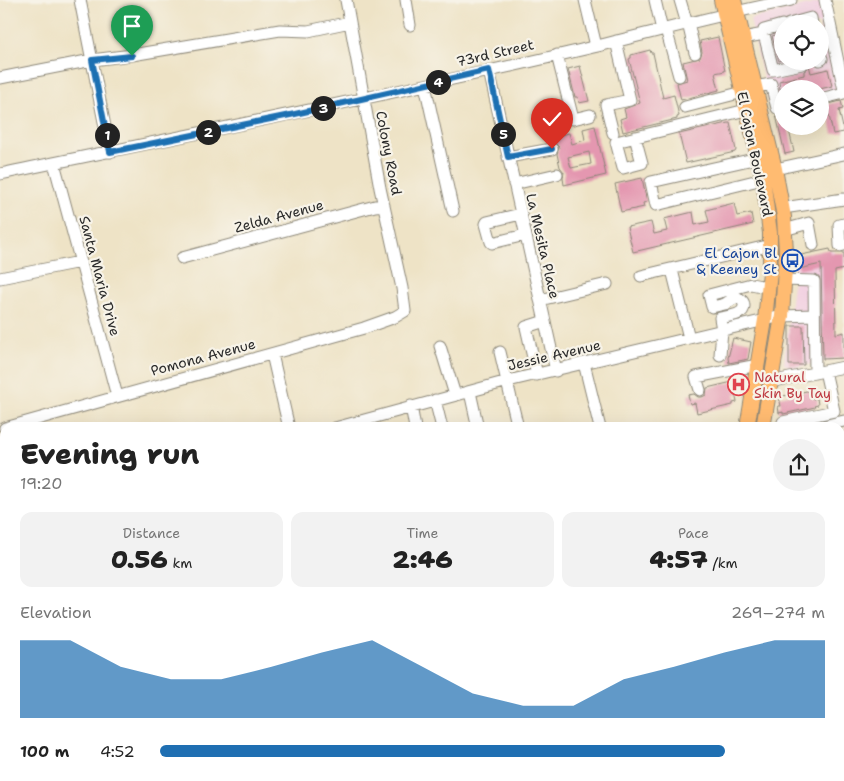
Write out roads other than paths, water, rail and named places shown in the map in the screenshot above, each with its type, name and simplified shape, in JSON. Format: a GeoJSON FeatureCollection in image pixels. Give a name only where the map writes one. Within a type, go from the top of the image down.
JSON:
{"type":"FeatureCollection","features":[{"type":"Feature","properties":{"kind":"main road","name":"El Cajon Boulevard"},"geometry":{"type":"LineString","coordinates":[[722,0],[732,9],[743,38],[749,90],[746,110],[763,179],[767,202],[770,245],[769,284],[765,320],[746,422]]}},
{"type":"Feature","properties":{"kind":"main road","name":"El Cajon Boulevard"},"geometry":{"type":"LineString","coordinates":[[732,9],[749,90],[761,112],[783,208],[786,252],[782,316],[764,422]]}},
{"type":"Feature","properties":{"kind":"street"},"geometry":{"type":"LineString","coordinates":[[80,0],[110,152]]}},
{"type":"Feature","properties":{"kind":"street","name":"Colony Road"},"geometry":{"type":"LineString","coordinates":[[346,0],[384,205],[402,284],[405,311]]}},
{"type":"Feature","properties":{"kind":"street"},"geometry":{"type":"LineString","coordinates":[[406,0],[410,25]]}},
{"type":"Feature","properties":{"kind":"street"},"geometry":{"type":"LineString","coordinates":[[585,0],[596,46]]}},
{"type":"Feature","properties":{"kind":"street"},"geometry":{"type":"LineString","coordinates":[[654,0],[679,76]]}},
{"type":"Feature","properties":{"kind":"street"},"geometry":{"type":"LineString","coordinates":[[680,0],[695,53]]}},
{"type":"Feature","properties":{"kind":"street","name":"73rd Street"},"geometry":{"type":"LineString","coordinates":[[0,174],[306,112],[687,24],[732,9],[790,0]]}},
{"type":"Feature","properties":{"kind":"street"},"geometry":{"type":"LineString","coordinates":[[825,0],[843,85],[829,94]]}},
{"type":"Feature","properties":{"kind":"street"},"geometry":{"type":"LineString","coordinates":[[0,78],[92,60],[132,56],[280,30],[308,30],[350,22]]}},
{"type":"Feature","properties":{"kind":"street"},"geometry":{"type":"LineString","coordinates":[[774,27],[764,30],[774,70]]}},
{"type":"Feature","properties":{"kind":"street"},"geometry":{"type":"LineString","coordinates":[[743,38],[764,34]]}},
{"type":"Feature","properties":{"kind":"street"},"geometry":{"type":"LineString","coordinates":[[613,132],[606,105],[630,100],[616,41]]}},
{"type":"Feature","properties":{"kind":"street"},"geometry":{"type":"LineString","coordinates":[[557,55],[573,119],[590,115]]}},
{"type":"Feature","properties":{"kind":"street","name":"La Mesita Place"},"geometry":{"type":"LineString","coordinates":[[489,70],[556,371]]}},
{"type":"Feature","properties":{"kind":"street"},"geometry":{"type":"LineString","coordinates":[[685,107],[771,84],[774,92]]}},
{"type":"Feature","properties":{"kind":"street"},"geometry":{"type":"LineString","coordinates":[[425,85],[453,211]]}},
{"type":"Feature","properties":{"kind":"street"},"geometry":{"type":"LineString","coordinates":[[761,112],[774,109]]}},
{"type":"Feature","properties":{"kind":"street"},"geometry":{"type":"LineString","coordinates":[[635,137],[746,110]]}},
{"type":"Feature","properties":{"kind":"street"},"geometry":{"type":"LineString","coordinates":[[508,157],[552,149]]}},
{"type":"Feature","properties":{"kind":"street"},"geometry":{"type":"LineString","coordinates":[[775,169],[844,154]]}},
{"type":"Feature","properties":{"kind":"street"},"geometry":{"type":"LineString","coordinates":[[758,158],[651,182],[656,205],[763,179]]}},
{"type":"Feature","properties":{"kind":"street","name":"Santa Maria Drive"},"geometry":{"type":"LineString","coordinates":[[54,163],[117,396]]}},
{"type":"Feature","properties":{"kind":"street"},"geometry":{"type":"LineString","coordinates":[[514,184],[557,174]]}},
{"type":"Feature","properties":{"kind":"street"},"geometry":{"type":"LineString","coordinates":[[783,208],[844,199]]}},
{"type":"Feature","properties":{"kind":"street","name":"Zelda Avenue"},"geometry":{"type":"LineString","coordinates":[[182,258],[384,205]]}},
{"type":"Feature","properties":{"kind":"street"},"geometry":{"type":"LineString","coordinates":[[521,214],[487,222],[486,224],[492,243],[525,235]]}},
{"type":"Feature","properties":{"kind":"street"},"geometry":{"type":"LineString","coordinates":[[784,230],[808,223],[813,245]]}},
{"type":"Feature","properties":{"kind":"street"},"geometry":{"type":"LineString","coordinates":[[844,224],[839,225],[840,246],[844,245]]}},
{"type":"Feature","properties":{"kind":"street"},"geometry":{"type":"LineString","coordinates":[[641,276],[770,245]]}},
{"type":"Feature","properties":{"kind":"street"},"geometry":{"type":"LineString","coordinates":[[0,278],[80,262]]}},
{"type":"Feature","properties":{"kind":"street"},"geometry":{"type":"LineString","coordinates":[[672,270],[688,338]]}},
{"type":"Feature","properties":{"kind":"street"},"geometry":{"type":"LineString","coordinates":[[783,422],[834,411],[820,372],[814,315],[814,281],[784,280]]}},
{"type":"Feature","properties":{"kind":"street"},"geometry":{"type":"LineString","coordinates":[[540,300],[607,284]]}},
{"type":"Feature","properties":{"kind":"street"},"geometry":{"type":"LineString","coordinates":[[720,318],[740,313],[744,305],[742,300],[736,297],[725,304],[712,307],[709,295],[752,284],[761,286],[769,284]]}},
{"type":"Feature","properties":{"kind":"street"},"geometry":{"type":"LineString","coordinates":[[717,306],[722,330],[720,355]]}},
{"type":"Feature","properties":{"kind":"street","name":"Pomona Avenue"},"geometry":{"type":"LineString","coordinates":[[26,422],[368,327],[395,318],[405,311]]}},
{"type":"Feature","properties":{"kind":"street","name":"Jessie Avenue"},"geometry":{"type":"LineString","coordinates":[[360,422],[411,406],[688,338],[782,316],[814,315]]}},
{"type":"Feature","properties":{"kind":"street"},"geometry":{"type":"LineString","coordinates":[[537,375],[526,327],[545,321]]}},
{"type":"Feature","properties":{"kind":"street"},"geometry":{"type":"LineString","coordinates":[[440,346],[454,395]]}},
{"type":"Feature","properties":{"kind":"street"},"geometry":{"type":"LineString","coordinates":[[500,352],[517,422]]}},
{"type":"Feature","properties":{"kind":"street"},"geometry":{"type":"LineString","coordinates":[[272,354],[288,422]]}},
{"type":"Feature","properties":{"kind":"street"},"geometry":{"type":"LineString","coordinates":[[584,363],[599,422]]}},
{"type":"Feature","properties":{"kind":"street"},"geometry":{"type":"LineString","coordinates":[[700,390],[696,377],[758,365]]}},
{"type":"Feature","properties":{"kind":"street"},"geometry":{"type":"LineString","coordinates":[[770,382],[844,367]]}},
{"type":"Feature","properties":{"kind":"street"},"geometry":{"type":"LineString","coordinates":[[470,392],[477,422]]}},
{"type":"Feature","properties":{"kind":"street"},"geometry":{"type":"LineString","coordinates":[[436,400],[441,422]]}},
{"type":"Feature","properties":{"kind":"street"},"geometry":{"type":"LineString","coordinates":[[411,406],[415,422]]}},
{"type":"Feature","properties":{"kind":"place","name":"El Cajon Bl & Keeney St"},"geometry":{"type":"Point","coordinates":[793,261]}},
{"type":"Feature","properties":{"kind":"place","name":"Natural Skin By Tay"},"geometry":{"type":"Point","coordinates":[738,385]}}]}
